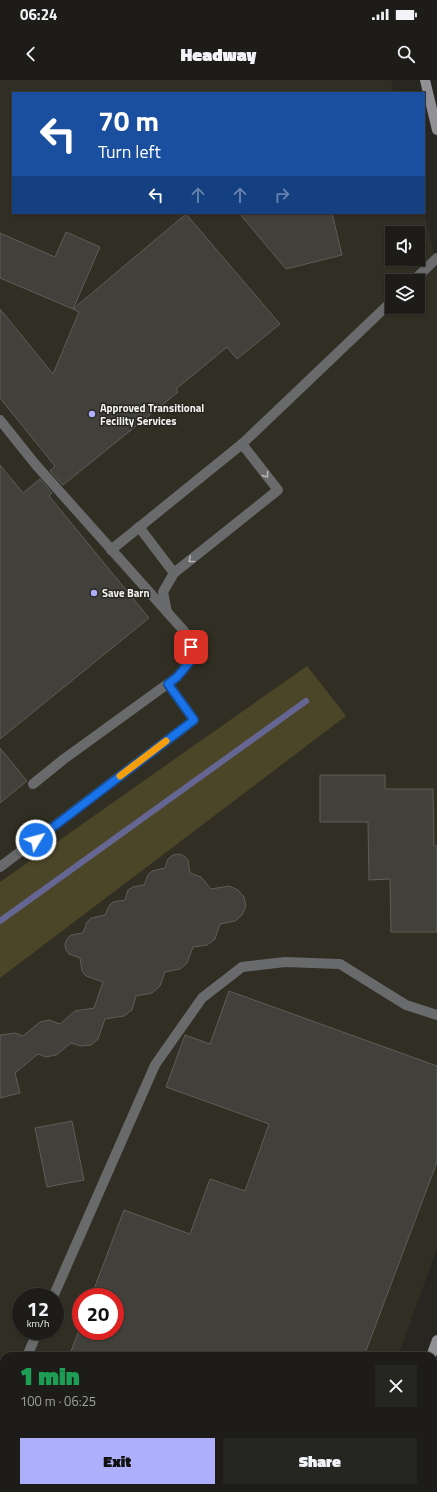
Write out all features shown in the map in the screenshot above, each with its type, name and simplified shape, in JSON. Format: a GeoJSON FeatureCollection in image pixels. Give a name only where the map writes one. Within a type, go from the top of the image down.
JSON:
{"type":"FeatureCollection","features":[{"type":"Feature","properties":{"kind":"main road"},"geometry":{"type":"LineString","coordinates":[[425,80],[437,130]]}},
{"type":"Feature","properties":{"kind":"main road"},"geometry":{"type":"LineString","coordinates":[[433,1352],[437,1340]]}},
{"type":"Feature","properties":{"kind":"lane"},"geometry":{"type":"LineString","coordinates":[[420,274],[437,258]]}},
{"type":"Feature","properties":{"kind":"lane"},"geometry":{"type":"LineString","coordinates":[[111,550],[242,444],[385,308]]}},
{"type":"Feature","properties":{"kind":"lane"},"geometry":{"type":"LineString","coordinates":[[0,420],[36,466],[184,631],[191,647],[189,663],[177,677],[64,759],[34,784]]}},
{"type":"Feature","properties":{"kind":"lane"},"geometry":{"type":"LineString","coordinates":[[168,613],[163,592],[174,573],[278,490],[242,444]]}},
{"type":"Feature","properties":{"kind":"lane"},"geometry":{"type":"LineString","coordinates":[[139,527],[174,573]]}},
{"type":"Feature","properties":{"kind":"lane"},"geometry":{"type":"LineString","coordinates":[[0,867],[194,720],[168,684]]}},
{"type":"Feature","properties":{"kind":"lane"},"geometry":{"type":"LineString","coordinates":[[57,1288],[155,1065],[202,998],[242,967],[285,962],[340,964],[406,1005],[437,1015]]}},
{"type":"Feature","properties":{"kind":"lane"},"geometry":{"type":"LineString","coordinates":[[29,1352],[34,1340]]}},
{"type":"Feature","properties":{"kind":"shaded area"},"geometry":{"type":"Polygon","coordinates":[[[0,80],[391,80],[394,92],[12,92],[12,214],[424,214],[437,266],[437,1249],[399,1352],[0,1352],[0,80]]]}},
{"type":"Feature","properties":{"kind":"shaded area"},"geometry":{"type":"Polygon","coordinates":[[[307,666],[346,716],[0,978],[0,882],[307,666]]]}},
{"type":"Feature","properties":{"kind":"building"},"geometry":{"type":"Polygon","coordinates":[[[186,214],[280,324],[237,359],[227,347],[176,389],[178,392],[63,485],[50,471],[55,466],[0,398],[0,309],[53,374],[79,312],[73,309],[186,214]]]}},
{"type":"Feature","properties":{"kind":"building"},"geometry":{"type":"Polygon","coordinates":[[[240,214],[332,214],[342,255],[286,269],[240,214]]]}},
{"type":"Feature","properties":{"kind":"building"},"geometry":{"type":"Polygon","coordinates":[[[66,232],[100,247],[73,309],[0,278],[0,233],[55,257],[66,232]]]}},
{"type":"Feature","properties":{"kind":"building"},"geometry":{"type":"Polygon","coordinates":[[[0,465],[23,493],[40,479],[52,493],[49,496],[149,618],[0,739],[0,465]]]}},
{"type":"Feature","properties":{"kind":"building"},"geometry":{"type":"Polygon","coordinates":[[[0,748],[27,781],[0,803],[0,748]]]}},
{"type":"Feature","properties":{"kind":"building"},"geometry":{"type":"Polygon","coordinates":[[[320,775],[385,775],[385,789],[433,789],[434,846],[437,846],[437,932],[391,932],[390,879],[369,880],[368,822],[320,822],[320,775]]]}},
{"type":"Feature","properties":{"kind":"building"},"geometry":{"type":"Polygon","coordinates":[[[179,854],[188,860],[190,873],[201,877],[211,889],[229,886],[238,890],[244,897],[246,906],[242,915],[235,921],[220,924],[215,939],[207,945],[193,947],[187,963],[180,969],[165,972],[160,986],[152,993],[136,996],[132,1010],[124,1016],[105,1019],[98,1039],[91,1045],[81,1046],[71,1043],[56,1055],[46,1057],[38,1054],[15,1073],[20,1093],[0,1098],[0,1035],[15,1033],[23,1036],[40,1022],[49,1020],[60,1024],[75,1011],[94,1008],[103,982],[86,976],[82,971],[80,958],[69,954],[66,950],[65,944],[67,939],[71,935],[83,933],[87,922],[91,918],[105,915],[109,906],[113,902],[125,900],[128,890],[133,887],[144,885],[148,875],[152,871],[165,868],[168,859],[173,855],[179,854]]]}},
{"type":"Feature","properties":{"kind":"building"},"geometry":{"type":"Polygon","coordinates":[[[229,991],[437,1066],[437,1162],[366,1352],[71,1352],[75,1340],[124,1340],[124,1288],[94,1288],[124,1210],[190,1234],[210,1179],[245,1191],[269,1124],[166,1087],[185,1035],[210,1044],[229,991]]]}},
{"type":"Feature","properties":{"kind":"building"},"geometry":{"type":"Polygon","coordinates":[[[72,1121],[84,1180],[47,1187],[35,1128],[72,1121]]]}},
{"type":"Feature","properties":{"kind":"waterway"},"geometry":{"type":"LineString","coordinates":[[0,921],[306,701]]}},
{"type":"Feature","properties":{"kind":"slow traffic"},"geometry":{"type":"LineString","coordinates":[[120,776],[166,741]]}},
{"type":"Feature","properties":{"kind":"place","name":"Approved Transitional Fecility Services"},"geometry":{"type":"Point","coordinates":[92,414]}},
{"type":"Feature","properties":{"kind":"place","name":"Save Barn"},"geometry":{"type":"Point","coordinates":[94,593]}},
{"type":"Feature","properties":{"kind":"route"},"geometry":{"type":"LineString","coordinates":[[36,840],[194,720],[168,684],[177,677],[189,663],[191,647]]}}]}
